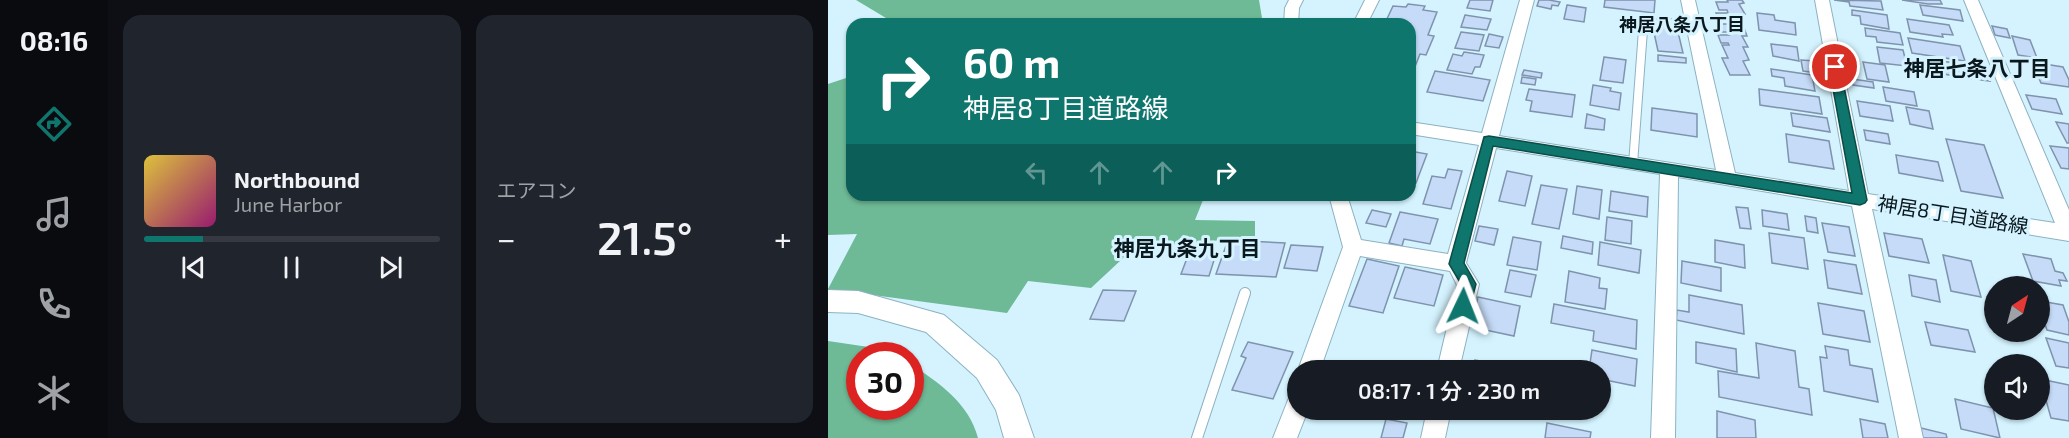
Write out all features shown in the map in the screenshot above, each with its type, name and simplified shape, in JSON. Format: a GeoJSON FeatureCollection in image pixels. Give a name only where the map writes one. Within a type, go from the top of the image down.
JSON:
{"type":"FeatureCollection","features":[{"type":"Feature","properties":{"kind":"street"},"geometry":{"type":"LineString","coordinates":[[1291,18],[1292,8],[1296,0]]}},
{"type":"Feature","properties":{"kind":"street"},"geometry":{"type":"LineString","coordinates":[[1363,18],[1372,0]]}},
{"type":"Feature","properties":{"kind":"street"},"geometry":{"type":"LineString","coordinates":[[1450,360],[1468,284],[1456,264],[1527,0]]}},
{"type":"Feature","properties":{"kind":"street"},"geometry":{"type":"LineString","coordinates":[[1688,0],[1728,180]]}},
{"type":"Feature","properties":{"kind":"street"},"geometry":{"type":"LineString","coordinates":[[1822,0],[1860,200],[1911,438]]}},
{"type":"Feature","properties":{"kind":"street"},"geometry":{"type":"LineString","coordinates":[[1971,0],[2069,233]]}},
{"type":"Feature","properties":{"kind":"street","name":"神居8丁目道路線"},"geometry":{"type":"LineString","coordinates":[[1416,129],[2069,233]]}},
{"type":"Feature","properties":{"kind":"street"},"geometry":{"type":"LineString","coordinates":[[1663,438],[1669,170]]}},
{"type":"Feature","properties":{"kind":"street"},"geometry":{"type":"LineString","coordinates":[[1313,360],[1353,247],[1340,201]]}},
{"type":"Feature","properties":{"kind":"street"},"geometry":{"type":"LineString","coordinates":[[1353,247],[1456,264]]}},
{"type":"Feature","properties":{"kind":"street"},"geometry":{"type":"LineString","coordinates":[[828,301],[858,302],[934,323],[987,369],[1009,405],[1019,438]]}},
{"type":"Feature","properties":{"kind":"street"},"geometry":{"type":"LineString","coordinates":[[1285,438],[1292,420]]}},
{"type":"Feature","properties":{"kind":"street"},"geometry":{"type":"LineString","coordinates":[[1433,438],[1437,420]]}},
{"type":"Feature","properties":{"kind":"lane"},"geometry":{"type":"LineString","coordinates":[[1633,164],[1643,30]]}},
{"type":"Feature","properties":{"kind":"lane"},"geometry":{"type":"LineString","coordinates":[[1197,438],[1245,293]]}},
{"type":"Feature","properties":{"kind":"green space"},"geometry":{"type":"Polygon","coordinates":[[[856,0],[1259,0],[1262,18],[886,18],[856,0]]]}},
{"type":"Feature","properties":{"kind":"green space"},"geometry":{"type":"Polygon","coordinates":[[[846,78],[846,201],[1203,201],[1195,220],[1255,221],[1255,237],[1134,248],[1091,288],[1028,281],[1007,313],[828,289],[857,234],[828,235],[828,84],[846,78]]]}},
{"type":"Feature","properties":{"kind":"green space"},"geometry":{"type":"Polygon","coordinates":[[[828,341],[846,344],[846,420],[924,420],[924,373],[960,404],[968,414],[978,438],[828,438],[828,341]]]}},
{"type":"Feature","properties":{"kind":"building"},"geometry":{"type":"Polygon","coordinates":[[[1470,0],[1493,0],[1490,11],[1467,8],[1470,0]]]}},
{"type":"Feature","properties":{"kind":"building"},"geometry":{"type":"Polygon","coordinates":[[[1539,0],[1560,2],[1558,6],[1552,5],[1551,9],[1537,6],[1539,0]]]}},
{"type":"Feature","properties":{"kind":"building"},"geometry":{"type":"Polygon","coordinates":[[[1605,0],[1655,0],[1654,13],[1604,7],[1605,0]]]}},
{"type":"Feature","properties":{"kind":"building"},"geometry":{"type":"Polygon","coordinates":[[[1727,0],[1742,0],[1744,3],[1739,4],[1745,14],[1739,14],[1747,36],[1742,36],[1748,47],[1743,47],[1749,60],[1743,61],[1750,75],[1730,75],[1722,58],[1728,58],[1722,45],[1729,45],[1721,43],[1718,35],[1729,35],[1727,32],[1721,32],[1718,24],[1729,24],[1727,20],[1720,20],[1716,13],[1728,13],[1727,10],[1719,10],[1716,2],[1728,2],[1727,0]]]}},
{"type":"Feature","properties":{"kind":"building"},"geometry":{"type":"Polygon","coordinates":[[[1834,0],[1881,1],[1883,10],[1850,6],[1849,2],[1834,0]]]}},
{"type":"Feature","properties":{"kind":"building"},"geometry":{"type":"Polygon","coordinates":[[[1902,0],[1940,0],[1942,4],[1928,4],[1902,0]]]}},
{"type":"Feature","properties":{"kind":"building"},"geometry":{"type":"Polygon","coordinates":[[[1408,4],[1425,6],[1423,10],[1437,12],[1428,35],[1434,36],[1426,55],[1420,54],[1416,64],[1416,18],[1387,18],[1393,6],[1406,7],[1408,4]]]}},
{"type":"Feature","properties":{"kind":"building"},"geometry":{"type":"Polygon","coordinates":[[[1567,5],[1586,8],[1584,22],[1564,19],[1567,5]]]}},
{"type":"Feature","properties":{"kind":"building"},"geometry":{"type":"Polygon","coordinates":[[[1920,5],[1960,10],[1963,21],[1923,15],[1920,5]]]}},
{"type":"Feature","properties":{"kind":"building"},"geometry":{"type":"Polygon","coordinates":[[[1852,10],[1887,15],[1889,29],[1861,24],[1860,16],[1852,15],[1852,10]]]}},
{"type":"Feature","properties":{"kind":"building"},"geometry":{"type":"Polygon","coordinates":[[[1757,13],[1774,15],[1775,20],[1795,23],[1796,35],[1759,30],[1757,13]]]}},
{"type":"Feature","properties":{"kind":"building"},"geometry":{"type":"Polygon","coordinates":[[[1465,15],[1491,19],[1487,30],[1461,27],[1465,15]]]}},
{"type":"Feature","properties":{"kind":"building"},"geometry":{"type":"Polygon","coordinates":[[[1651,19],[1675,19],[1683,53],[1658,51],[1651,19]]]}},
{"type":"Feature","properties":{"kind":"building"},"geometry":{"type":"Polygon","coordinates":[[[1907,19],[1949,25],[1953,35],[1942,34],[1943,37],[1910,32],[1907,19]]]}},
{"type":"Feature","properties":{"kind":"building"},"geometry":{"type":"Polygon","coordinates":[[[1992,26],[2007,29],[2010,38],[1995,35],[1992,26]]]}},
{"type":"Feature","properties":{"kind":"building"},"geometry":{"type":"Polygon","coordinates":[[[1865,28],[1900,33],[1903,45],[1877,42],[1876,37],[1866,36],[1865,28]]]}},
{"type":"Feature","properties":{"kind":"building"},"geometry":{"type":"Polygon","coordinates":[[[1461,32],[1484,35],[1479,51],[1455,48],[1461,32]]]}},
{"type":"Feature","properties":{"kind":"building"},"geometry":{"type":"Polygon","coordinates":[[[1489,34],[1503,37],[1499,48],[1485,46],[1489,34]]]}},
{"type":"Feature","properties":{"kind":"building"},"geometry":{"type":"Polygon","coordinates":[[[2012,36],[2030,40],[2037,58],[2018,55],[2012,36]]]}},
{"type":"Feature","properties":{"kind":"building"},"geometry":{"type":"Polygon","coordinates":[[[1908,38],[1960,46],[1965,61],[1912,53],[1908,38]]]}},
{"type":"Feature","properties":{"kind":"building"},"geometry":{"type":"Polygon","coordinates":[[[1771,44],[1797,47],[1799,61],[1773,56],[1771,44]]]}},
{"type":"Feature","properties":{"kind":"building"},"geometry":{"type":"Polygon","coordinates":[[[1877,47],[1903,50],[1907,66],[1880,63],[1877,47]]]}},
{"type":"Feature","properties":{"kind":"building"},"geometry":{"type":"Polygon","coordinates":[[[1464,52],[1484,55],[1480,67],[1475,67],[1472,74],[1447,70],[1453,54],[1462,56],[1464,52]]]}},
{"type":"Feature","properties":{"kind":"building"},"geometry":{"type":"Polygon","coordinates":[[[1658,55],[1686,58],[1686,63],[1658,61],[1658,55]]]}},
{"type":"Feature","properties":{"kind":"building"},"geometry":{"type":"Polygon","coordinates":[[[1604,57],[1626,60],[1623,83],[1600,80],[1604,57]]]}},
{"type":"Feature","properties":{"kind":"building"},"geometry":{"type":"Polygon","coordinates":[[[1929,59],[1967,65],[1971,79],[1933,72],[1929,59]]]}},
{"type":"Feature","properties":{"kind":"building"},"geometry":{"type":"Polygon","coordinates":[[[1801,60],[1815,61],[1818,73],[1803,71],[1801,60]]]}},
{"type":"Feature","properties":{"kind":"building"},"geometry":{"type":"Polygon","coordinates":[[[1863,62],[1885,65],[1889,82],[1867,79],[1863,62]]]}},
{"type":"Feature","properties":{"kind":"building"},"geometry":{"type":"Polygon","coordinates":[[[2032,62],[2063,67],[2069,80],[2069,87],[2041,83],[2032,62]]]}},
{"type":"Feature","properties":{"kind":"building"},"geometry":{"type":"Polygon","coordinates":[[[1771,69],[1812,75],[1815,91],[1785,86],[1784,78],[1772,76],[1771,69]]]}},
{"type":"Feature","properties":{"kind":"building"},"geometry":{"type":"Polygon","coordinates":[[[1524,70],[1542,73],[1541,78],[1522,75],[1524,70]]]}},
{"type":"Feature","properties":{"kind":"building"},"geometry":{"type":"Polygon","coordinates":[[[1435,71],[1490,80],[1483,101],[1427,92],[1435,71]]]}},
{"type":"Feature","properties":{"kind":"building"},"geometry":{"type":"Polygon","coordinates":[[[1972,73],[1988,76],[1990,81],[1974,79],[1972,73]]]}},
{"type":"Feature","properties":{"kind":"building"},"geometry":{"type":"Polygon","coordinates":[[[1522,77],[1536,79],[1535,85],[1521,83],[1522,77]]]}},
{"type":"Feature","properties":{"kind":"building"},"geometry":{"type":"Polygon","coordinates":[[[1852,79],[1873,82],[1874,88],[1853,85],[1852,79]]]}},
{"type":"Feature","properties":{"kind":"building"},"geometry":{"type":"Polygon","coordinates":[[[1593,85],[1611,88],[1610,91],[1621,93],[1619,110],[1590,105],[1593,85]]]}},
{"type":"Feature","properties":{"kind":"building"},"geometry":{"type":"Polygon","coordinates":[[[1883,87],[1914,92],[1917,106],[1886,101],[1883,87]]]}},
{"type":"Feature","properties":{"kind":"building"},"geometry":{"type":"Polygon","coordinates":[[[1529,89],[1575,95],[1572,117],[1530,111],[1532,101],[1526,100],[1529,89]]]}},
{"type":"Feature","properties":{"kind":"building"},"geometry":{"type":"Polygon","coordinates":[[[1759,89],[1819,97],[1822,114],[1760,105],[1759,89]]]}},
{"type":"Feature","properties":{"kind":"building"},"geometry":{"type":"Polygon","coordinates":[[[2026,95],[2056,99],[2062,114],[2032,109],[2026,95]]]}},
{"type":"Feature","properties":{"kind":"building"},"geometry":{"type":"Polygon","coordinates":[[[1857,101],[1890,106],[1893,121],[1860,116],[1857,101]]]}},
{"type":"Feature","properties":{"kind":"building"},"geometry":{"type":"Polygon","coordinates":[[[1906,107],[1929,111],[1933,129],[1910,124],[1906,107]]]}},
{"type":"Feature","properties":{"kind":"building"},"geometry":{"type":"Polygon","coordinates":[[[1652,108],[1697,114],[1697,137],[1651,130],[1652,108]]]}},
{"type":"Feature","properties":{"kind":"building"},"geometry":{"type":"Polygon","coordinates":[[[1791,113],[1827,118],[1830,132],[1793,126],[1791,113]]]}},
{"type":"Feature","properties":{"kind":"building"},"geometry":{"type":"Polygon","coordinates":[[[1587,114],[1605,119],[1604,130],[1585,128],[1587,114]]]}},
{"type":"Feature","properties":{"kind":"building"},"geometry":{"type":"Polygon","coordinates":[[[2056,122],[2069,124],[2069,143],[2067,143],[2056,122]]]}},
{"type":"Feature","properties":{"kind":"building"},"geometry":{"type":"Polygon","coordinates":[[[1864,130],[1888,134],[1890,144],[1866,140],[1864,130]]]}},
{"type":"Feature","properties":{"kind":"building"},"geometry":{"type":"Polygon","coordinates":[[[1786,134],[1829,141],[1834,169],[1789,162],[1786,134]]]}},
{"type":"Feature","properties":{"kind":"building"},"geometry":{"type":"Polygon","coordinates":[[[1946,139],[1984,145],[2003,198],[1961,191],[1946,139]]]}},
{"type":"Feature","properties":{"kind":"building"},"geometry":{"type":"Polygon","coordinates":[[[2050,146],[2069,148],[2069,169],[2061,168],[2050,146]]]}},
{"type":"Feature","properties":{"kind":"building"},"geometry":{"type":"Polygon","coordinates":[[[1416,152],[1427,154],[1416,183],[1416,152]]]}},
{"type":"Feature","properties":{"kind":"building"},"geometry":{"type":"Polygon","coordinates":[[[1896,155],[1938,162],[1943,181],[1899,173],[1896,155]]]}},
{"type":"Feature","properties":{"kind":"building"},"geometry":{"type":"Polygon","coordinates":[[[1448,169],[1462,171],[1451,209],[1423,204],[1432,176],[1445,178],[1448,169]]]}},
{"type":"Feature","properties":{"kind":"building"},"geometry":{"type":"Polygon","coordinates":[[[1507,171],[1532,176],[1525,206],[1499,201],[1507,171]]]}},
{"type":"Feature","properties":{"kind":"building"},"geometry":{"type":"Polygon","coordinates":[[[1541,185],[1567,189],[1559,229],[1532,224],[1541,185]]]}},
{"type":"Feature","properties":{"kind":"building"},"geometry":{"type":"Polygon","coordinates":[[[1577,186],[1602,190],[1599,219],[1573,214],[1577,186]]]}},
{"type":"Feature","properties":{"kind":"building"},"geometry":{"type":"Polygon","coordinates":[[[1611,191],[1648,197],[1647,217],[1609,211],[1611,191]]]}},
{"type":"Feature","properties":{"kind":"building"},"geometry":{"type":"Polygon","coordinates":[[[1736,207],[1748,208],[1751,229],[1740,228],[1736,207]]]}},
{"type":"Feature","properties":{"kind":"building"},"geometry":{"type":"Polygon","coordinates":[[[1372,210],[1391,214],[1386,227],[1366,223],[1372,210]]]}},
{"type":"Feature","properties":{"kind":"building"},"geometry":{"type":"Polygon","coordinates":[[[1762,210],[1787,214],[1789,230],[1763,226],[1762,210]]]}},
{"type":"Feature","properties":{"kind":"building"},"geometry":{"type":"Polygon","coordinates":[[[1400,212],[1438,219],[1430,244],[1404,239],[1402,246],[1389,243],[1400,212]]]}},
{"type":"Feature","properties":{"kind":"building"},"geometry":{"type":"Polygon","coordinates":[[[1805,216],[1816,218],[1818,233],[1807,231],[1805,216]]]}},
{"type":"Feature","properties":{"kind":"building"},"geometry":{"type":"Polygon","coordinates":[[[1607,217],[1632,221],[1631,244],[1605,240],[1607,217]]]}},
{"type":"Feature","properties":{"kind":"building"},"geometry":{"type":"Polygon","coordinates":[[[1822,223],[1849,227],[1855,256],[1828,252],[1822,223]]]}},
{"type":"Feature","properties":{"kind":"building"},"geometry":{"type":"Polygon","coordinates":[[[1479,226],[1498,229],[1494,245],[1475,241],[1479,226]]]}},
{"type":"Feature","properties":{"kind":"building"},"geometry":{"type":"Polygon","coordinates":[[[1769,233],[1804,238],[1808,269],[1772,263],[1769,233]]]}},
{"type":"Feature","properties":{"kind":"building"},"geometry":{"type":"Polygon","coordinates":[[[1884,233],[1922,239],[1929,263],[1889,256],[1884,233]]]}},
{"type":"Feature","properties":{"kind":"building"},"geometry":{"type":"Polygon","coordinates":[[[1563,236],[1593,242],[1592,254],[1561,248],[1563,236]]]}},
{"type":"Feature","properties":{"kind":"building"},"geometry":{"type":"Polygon","coordinates":[[[1513,237],[1541,242],[1537,270],[1507,265],[1513,237]]]}},
{"type":"Feature","properties":{"kind":"building"},"geometry":{"type":"Polygon","coordinates":[[[1228,240],[1285,243],[1276,277],[1216,274],[1228,240]]]}},
{"type":"Feature","properties":{"kind":"building"},"geometry":{"type":"Polygon","coordinates":[[[1715,240],[1744,245],[1745,268],[1715,262],[1715,240]]]}},
{"type":"Feature","properties":{"kind":"building"},"geometry":{"type":"Polygon","coordinates":[[[1600,242],[1641,250],[1639,273],[1598,265],[1600,242]]]}},
{"type":"Feature","properties":{"kind":"building"},"geometry":{"type":"Polygon","coordinates":[[[1291,245],[1323,247],[1317,271],[1284,268],[1291,245]]]}},
{"type":"Feature","properties":{"kind":"building"},"geometry":{"type":"Polygon","coordinates":[[[1189,253],[1216,254],[1209,276],[1181,274],[1189,253]]]}},
{"type":"Feature","properties":{"kind":"building"},"geometry":{"type":"Polygon","coordinates":[[[2023,254],[2051,259],[2055,271],[2063,273],[2067,281],[2059,280],[2061,286],[2050,284],[2050,276],[2031,276],[2023,254]]]}},
{"type":"Feature","properties":{"kind":"building"},"geometry":{"type":"Polygon","coordinates":[[[1943,255],[1971,261],[1981,297],[1951,291],[1943,255]]]}},
{"type":"Feature","properties":{"kind":"building"},"geometry":{"type":"Polygon","coordinates":[[[1367,259],[1399,266],[1383,313],[1349,306],[1367,259]]]}},
{"type":"Feature","properties":{"kind":"building"},"geometry":{"type":"Polygon","coordinates":[[[1824,260],[1856,265],[1862,294],[1828,288],[1824,260]]]}},
{"type":"Feature","properties":{"kind":"building"},"geometry":{"type":"Polygon","coordinates":[[[1682,261],[1721,268],[1721,291],[1681,283],[1682,261]]]}},
{"type":"Feature","properties":{"kind":"building"},"geometry":{"type":"Polygon","coordinates":[[[1405,267],[1443,275],[1434,306],[1394,298],[1405,267]]]}},
{"type":"Feature","properties":{"kind":"building"},"geometry":{"type":"Polygon","coordinates":[[[1510,270],[1536,275],[1531,297],[1505,292],[1510,270]]]}},
{"type":"Feature","properties":{"kind":"building"},"geometry":{"type":"Polygon","coordinates":[[[1569,271],[1600,278],[1599,288],[1607,289],[1605,309],[1565,302],[1569,271]]]}},
{"type":"Feature","properties":{"kind":"building"},"geometry":{"type":"Polygon","coordinates":[[[1909,275],[1936,280],[1940,302],[1912,296],[1909,275]]]}},
{"type":"Feature","properties":{"kind":"building"},"geometry":{"type":"Polygon","coordinates":[[[1103,290],[1136,291],[1124,321],[1090,319],[1103,290]]]}},
{"type":"Feature","properties":{"kind":"building"},"geometry":{"type":"Polygon","coordinates":[[[1689,295],[1742,305],[1744,334],[1676,320],[1677,310],[1689,312],[1689,295]]]}},
{"type":"Feature","properties":{"kind":"building"},"geometry":{"type":"Polygon","coordinates":[[[1478,297],[1520,306],[1514,336],[1471,327],[1478,297]]]}},
{"type":"Feature","properties":{"kind":"building"},"geometry":{"type":"Polygon","coordinates":[[[1818,303],[1864,311],[1870,342],[1823,334],[1818,303]]]}},
{"type":"Feature","properties":{"kind":"building"},"geometry":{"type":"Polygon","coordinates":[[[2050,303],[2063,305],[2069,322],[2069,335],[2050,331],[2050,303]]]}},
{"type":"Feature","properties":{"kind":"building"},"geometry":{"type":"Polygon","coordinates":[[[1554,304],[1637,320],[1636,349],[1593,341],[1594,331],[1551,323],[1554,304]]]}},
{"type":"Feature","properties":{"kind":"building"},"geometry":{"type":"Polygon","coordinates":[[[1925,322],[1968,330],[1975,352],[1931,345],[1925,322]]]}},
{"type":"Feature","properties":{"kind":"building"},"geometry":{"type":"Polygon","coordinates":[[[2050,339],[2069,343],[2069,368],[2056,366],[2047,342],[2050,342],[2050,339]]]}},
{"type":"Feature","properties":{"kind":"building"},"geometry":{"type":"Polygon","coordinates":[[[1248,342],[1293,352],[1290,360],[1287,360],[1287,366],[1273,399],[1232,390],[1246,358],[1241,356],[1248,342]]]}},
{"type":"Feature","properties":{"kind":"building"},"geometry":{"type":"Polygon","coordinates":[[[1696,342],[1736,349],[1737,372],[1696,363],[1696,342]]]}},
{"type":"Feature","properties":{"kind":"building"},"geometry":{"type":"Polygon","coordinates":[[[1756,343],[1795,351],[1799,387],[1809,389],[1812,415],[1719,397],[1718,371],[1759,378],[1756,343]]]}},
{"type":"Feature","properties":{"kind":"building"},"geometry":{"type":"Polygon","coordinates":[[[1825,346],[1848,350],[1850,365],[1872,369],[1878,402],[1824,391],[1820,357],[1827,358],[1825,346]]]}},
{"type":"Feature","properties":{"kind":"building"},"geometry":{"type":"Polygon","coordinates":[[[1592,350],[1637,359],[1635,386],[1611,381],[1611,360],[1590,360],[1592,350]]]}},
{"type":"Feature","properties":{"kind":"building"},"geometry":{"type":"Polygon","coordinates":[[[2050,381],[2069,385],[2069,421],[2051,418],[2050,381]]]}},
{"type":"Feature","properties":{"kind":"building"},"geometry":{"type":"Polygon","coordinates":[[[1955,399],[1984,406],[1984,420],[1996,420],[2000,438],[1961,429],[1955,399]]]}},
{"type":"Feature","properties":{"kind":"building"},"geometry":{"type":"Polygon","coordinates":[[[1717,411],[1755,420],[1756,438],[1717,438],[1717,411]]]}},
{"type":"Feature","properties":{"kind":"building"},"geometry":{"type":"Polygon","coordinates":[[[1860,419],[1885,424],[1888,438],[1863,438],[1860,419]]]}},
{"type":"Feature","properties":{"kind":"building"},"geometry":{"type":"Polygon","coordinates":[[[1386,420],[1407,423],[1403,438],[1381,438],[1386,420]]]}},
{"type":"Feature","properties":{"kind":"building"},"geometry":{"type":"Polygon","coordinates":[[[1547,423],[1591,432],[1590,438],[1545,438],[1547,423]]]}},
{"type":"Feature","properties":{"kind":"building"},"geometry":{"type":"Polygon","coordinates":[[[1921,428],[1946,434],[1947,438],[1922,438],[1921,428]]]}},
{"type":"Feature","properties":{"kind":"district","name":"神居八条八丁目"},"geometry":{"type":"Point","coordinates":[1682,25]}},
{"type":"Feature","properties":{"kind":"district","name":"神居七条八丁目"},"geometry":{"type":"Point","coordinates":[1977,69]}},
{"type":"Feature","properties":{"kind":"district","name":"神居九条九丁目"},"geometry":{"type":"Point","coordinates":[1187,249]}},
{"type":"Feature","properties":{"kind":"route"},"geometry":{"type":"LineString","coordinates":[[1463,306],[1468,284],[1456,264],[1489,140],[1860,200],[1835,67]]}}]}
